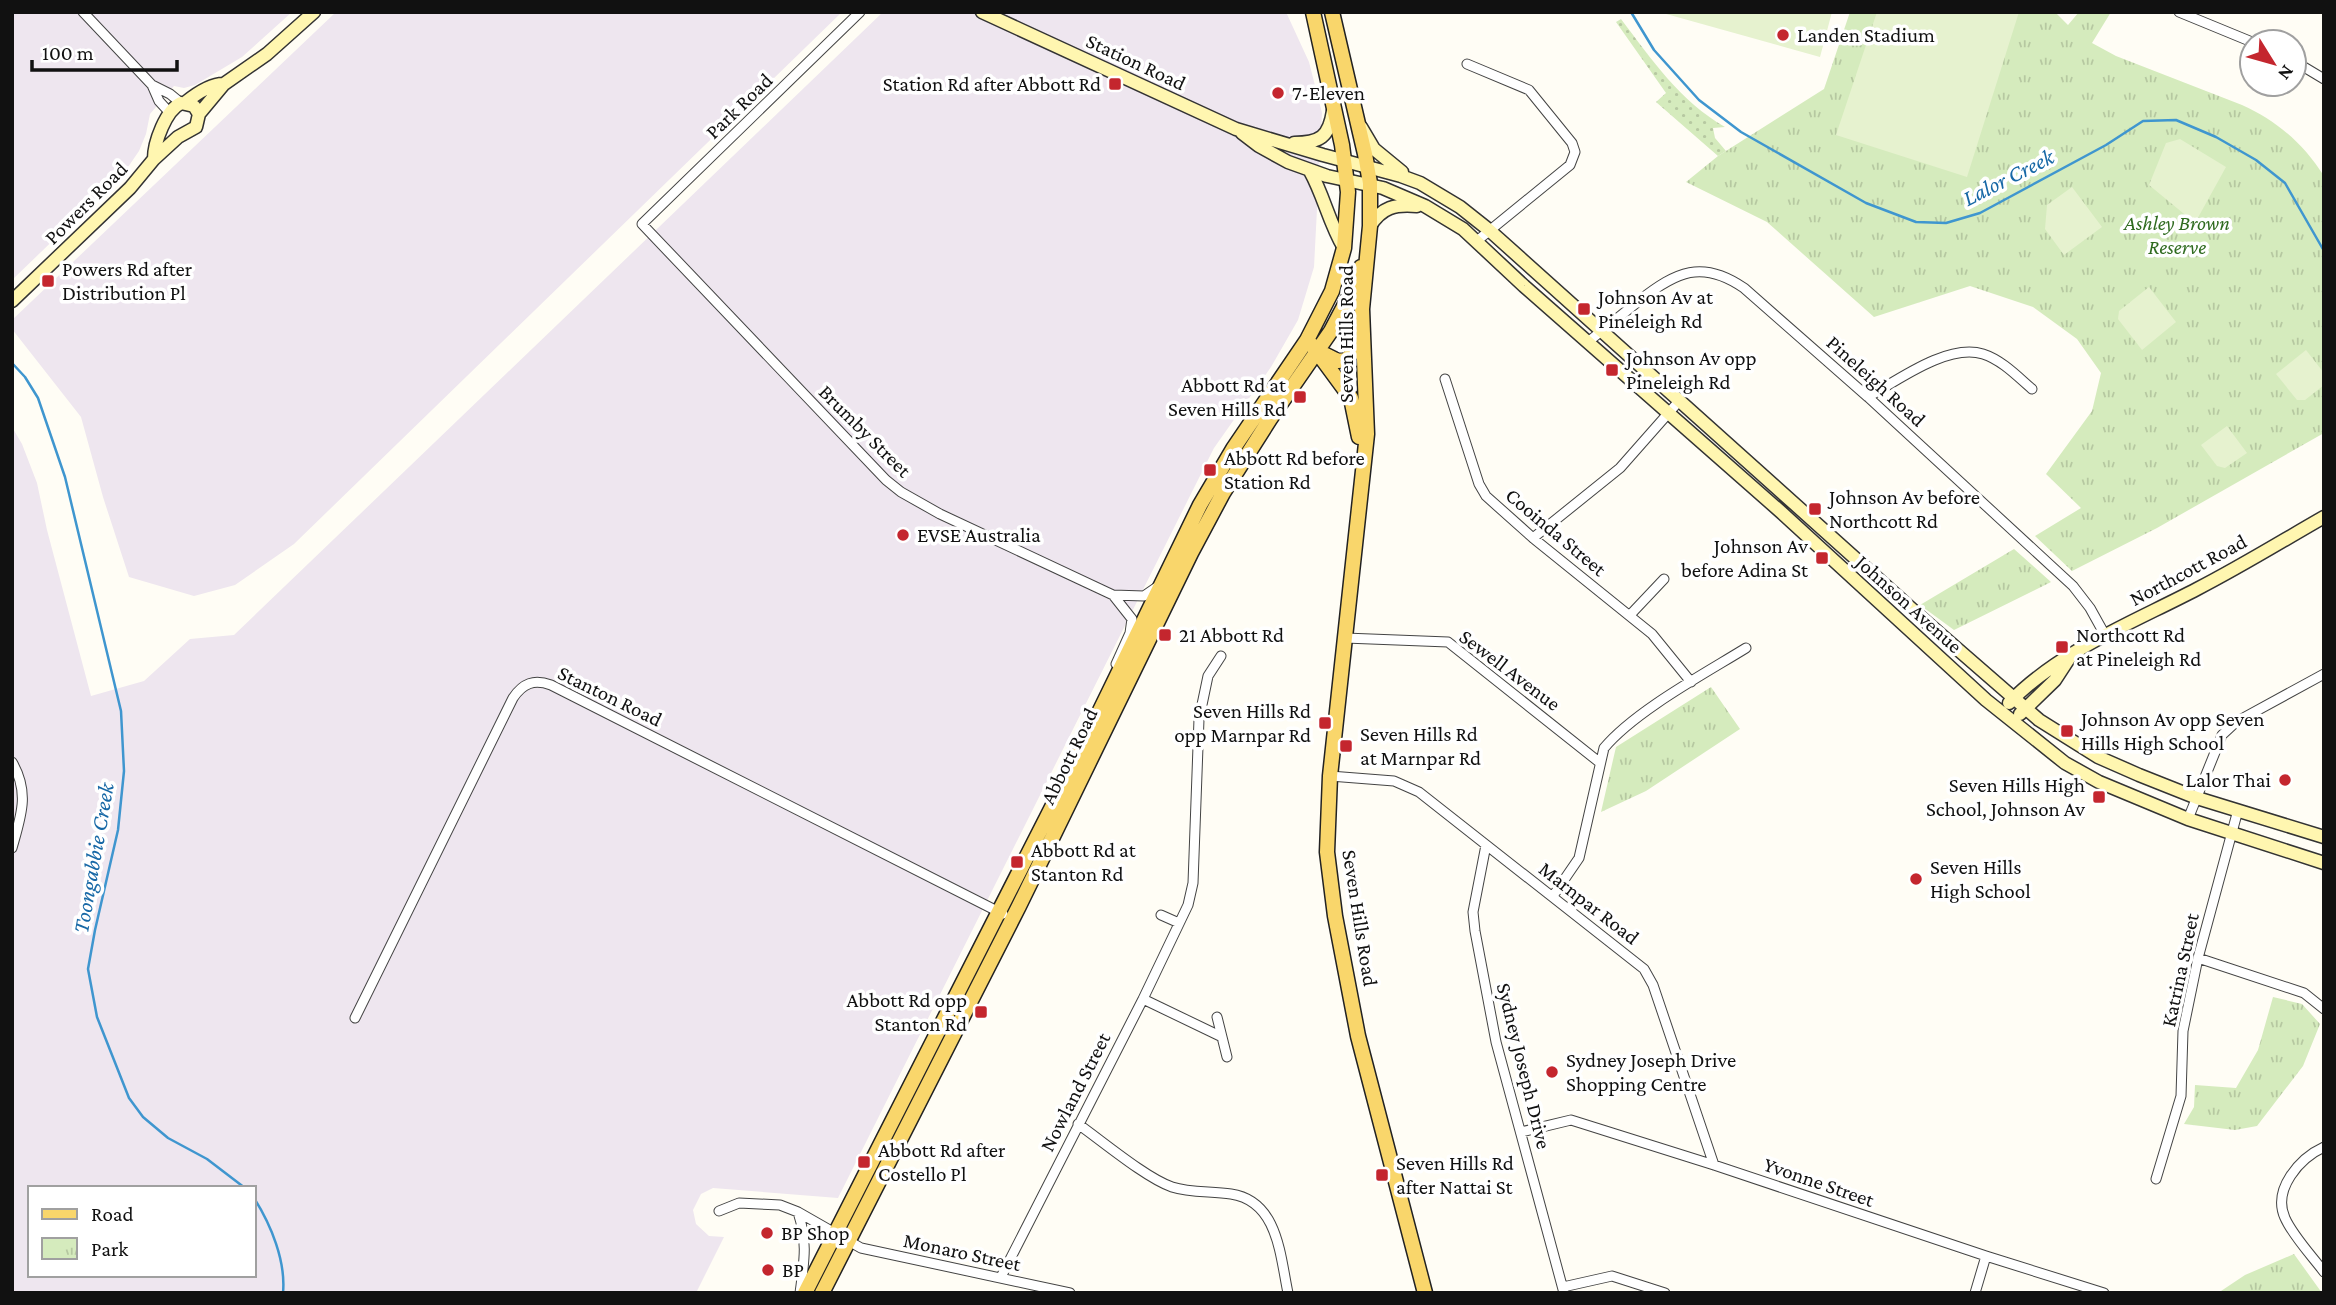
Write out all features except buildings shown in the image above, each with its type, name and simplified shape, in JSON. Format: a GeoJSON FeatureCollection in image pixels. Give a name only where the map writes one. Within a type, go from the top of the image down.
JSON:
{"type":"FeatureCollection","features":[{"type":"Feature","properties":{"kind":"main road"},"geometry":{"type":"LineString","coordinates":[[224,85],[217,84],[174,106],[169,115],[173,129],[185,133],[196,127],[199,114],[224,85],[267,54],[314,12]]}},
{"type":"Feature","properties":{"kind":"main road","name":"Station Road"},"geometry":{"type":"LineString","coordinates":[[982,12],[1236,128],[1345,161]]}},
{"type":"Feature","properties":{"kind":"main road","name":"Seven Hills Road"},"geometry":{"type":"LineString","coordinates":[[1313,12],[1345,161],[1347,219],[1344,248]]}},
{"type":"Feature","properties":{"kind":"main road","name":"Seven Hills Road"},"geometry":{"type":"LineString","coordinates":[[1332,12],[1370,183],[1370,226],[1362,309],[1367,434],[1362,459],[1331,776],[1327,852],[1335,916],[1358,1036],[1424,1293]]}},
{"type":"Feature","properties":{"kind":"main road"},"geometry":{"type":"LineString","coordinates":[[184,103],[194,106],[199,114]]}},
{"type":"Feature","properties":{"kind":"main road"},"geometry":{"type":"LineString","coordinates":[[1283,143],[1309,143],[1322,137],[1330,126],[1334,108]]}},
{"type":"Feature","properties":{"kind":"main road","name":"Powers Road"},"geometry":{"type":"LineString","coordinates":[[154,159],[155,145],[169,115]]}},
{"type":"Feature","properties":{"kind":"main road"},"geometry":{"type":"LineString","coordinates":[[1356,121],[1383,158],[1420,183]]}},
{"type":"Feature","properties":{"kind":"main road","name":"Station Road"},"geometry":{"type":"LineString","coordinates":[[1236,128],[1280,158],[1310,171],[1347,179]]}},
{"type":"Feature","properties":{"kind":"main road","name":"Powers Road"},"geometry":{"type":"LineString","coordinates":[[12,301],[130,188],[154,159],[185,133]]}},
{"type":"Feature","properties":{"kind":"main road","name":"Johnson Avenue"},"geometry":{"type":"LineString","coordinates":[[1345,161],[1420,183],[1460,207],[1489,230],[2025,708],[2073,743],[2098,757],[2197,798],[2324,837]]}},
{"type":"Feature","properties":{"kind":"main road"},"geometry":{"type":"LineString","coordinates":[[1310,171],[1319,187],[1331,227],[1344,248]]}},
{"type":"Feature","properties":{"kind":"main road","name":"Johnson Avenue"},"geometry":{"type":"LineString","coordinates":[[1347,179],[1370,183],[1425,206],[1478,240],[1524,286],[2001,712],[2047,750],[2079,772],[2188,819],[2324,863]]}},
{"type":"Feature","properties":{"kind":"main road"},"geometry":{"type":"LineString","coordinates":[[1370,226],[1379,213],[1392,206],[1425,206]]}},
{"type":"Feature","properties":{"kind":"main road","name":"Abbott Road"},"geometry":{"type":"LineString","coordinates":[[1006,916],[1112,685],[1219,472],[1312,345],[1343,310],[1368,246]]}},
{"type":"Feature","properties":{"kind":"main road","name":"Abbott Road"},"geometry":{"type":"LineString","coordinates":[[822,1293],[842,1239],[1197,541],[1312,345],[1344,248]]}},
{"type":"Feature","properties":{"kind":"main road"},"geometry":{"type":"LineString","coordinates":[[1312,345],[1338,361],[1346,360],[1354,348],[1362,309]]}},
{"type":"Feature","properties":{"kind":"main road","name":"Seven Hills Road"},"geometry":{"type":"LineString","coordinates":[[1312,345],[1351,398],[1362,459]]}},
{"type":"Feature","properties":{"kind":"main road","name":"Northcott Road"},"geometry":{"type":"LineString","coordinates":[[2001,712],[2047,669],[2105,635],[2200,588],[2324,517]]}},
{"type":"Feature","properties":{"kind":"main road","name":"Northcott Road"},"geometry":{"type":"LineString","coordinates":[[2012,721],[2055,680],[2071,657]]}},
{"type":"Feature","properties":{"kind":"main road","name":"Abbott Road"},"geometry":{"type":"LineString","coordinates":[[803,1293],[842,1239]]}},
{"type":"Feature","properties":{"kind":"street"},"geometry":{"type":"LineString","coordinates":[[83,12],[152,85],[169,115]]}},
{"type":"Feature","properties":{"kind":"street","name":"Park Road"},"geometry":{"type":"LineString","coordinates":[[642,224],[860,12]]}},
{"type":"Feature","properties":{"kind":"street"},"geometry":{"type":"LineString","coordinates":[[2179,12],[2238,36]]}},
{"type":"Feature","properties":{"kind":"street"},"geometry":{"type":"LineString","coordinates":[[1467,64],[1531,92],[1575,151],[1570,165],[1478,240]]}},
{"type":"Feature","properties":{"kind":"street"},"geometry":{"type":"LineString","coordinates":[[2308,69],[2324,79]]}},
{"type":"Feature","properties":{"kind":"street"},"geometry":{"type":"LineString","coordinates":[[152,85],[184,103]]}},
{"type":"Feature","properties":{"kind":"street","name":"Brumby Street"},"geometry":{"type":"LineString","coordinates":[[642,224],[886,480],[901,492],[1113,595],[1144,596],[1163,581]]}},
{"type":"Feature","properties":{"kind":"street","name":"Pineleigh Road"},"geometry":{"type":"LineString","coordinates":[[1588,342],[1673,277],[1695,271],[1712,272],[1729,278],[1744,288],[1868,397],[2073,586],[2091,608],[2105,635]]}},
{"type":"Feature","properties":{"kind":"street"},"geometry":{"type":"LineString","coordinates":[[1868,397],[1933,362],[1965,351],[1983,354],[1996,360],[2032,389]]}},
{"type":"Feature","properties":{"kind":"street","name":"Cooinda Street"},"geometry":{"type":"LineString","coordinates":[[1445,379],[1479,484],[1486,496],[1533,538],[1630,615],[1665,647],[1691,682]]}},
{"type":"Feature","properties":{"kind":"street"},"geometry":{"type":"LineString","coordinates":[[1533,538],[1620,468],[1680,400]]}},
{"type":"Feature","properties":{"kind":"street"},"geometry":{"type":"LineString","coordinates":[[1630,615],[1664,579]]}},
{"type":"Feature","properties":{"kind":"street"},"geometry":{"type":"LineString","coordinates":[[1112,685],[1117,660],[1130,633],[1132,619],[1113,595]]}},
{"type":"Feature","properties":{"kind":"street","name":"Sewell Avenue"},"geometry":{"type":"LineString","coordinates":[[1345,638],[1448,642],[1599,762]]}},
{"type":"Feature","properties":{"kind":"street"},"geometry":{"type":"LineString","coordinates":[[1553,896],[1579,858],[1604,748],[1614,736],[1691,682],[1746,648]]}},
{"type":"Feature","properties":{"kind":"street","name":"Nowland Street"},"geometry":{"type":"LineString","coordinates":[[1001,1277],[1188,905],[1193,883],[1199,719],[1208,676],[1221,656]]}},
{"type":"Feature","properties":{"kind":"street"},"geometry":{"type":"LineString","coordinates":[[2188,819],[2222,735],[2236,722],[2322,678]]}},
{"type":"Feature","properties":{"kind":"street","name":"Stanton Road"},"geometry":{"type":"LineString","coordinates":[[355,1018],[513,698],[520,688],[534,682],[551,685],[1006,916]]}},
{"type":"Feature","properties":{"kind":"street"},"geometry":{"type":"LineString","coordinates":[[12,762],[19,775],[24,805],[12,848]]}},
{"type":"Feature","properties":{"kind":"street","name":"Marnpar Road"},"geometry":{"type":"LineString","coordinates":[[1331,776],[1394,781],[1419,792],[1644,969],[1653,985],[1714,1165]]}},
{"type":"Feature","properties":{"kind":"street","name":"Katrina Street"},"geometry":{"type":"LineString","coordinates":[[2156,1179],[2181,1096],[2183,1031],[2198,958],[2238,810]]}},
{"type":"Feature","properties":{"kind":"street","name":"Sydney Joseph Drive"},"geometry":{"type":"LineString","coordinates":[[1486,845],[1474,912],[1475,931],[1496,1042],[1564,1290]]}},
{"type":"Feature","properties":{"kind":"street"},"geometry":{"type":"LineString","coordinates":[[1161,915],[1179,923]]}},
{"type":"Feature","properties":{"kind":"street"},"geometry":{"type":"LineString","coordinates":[[2198,958],[2304,993],[2324,1009]]}},
{"type":"Feature","properties":{"kind":"street"},"geometry":{"type":"LineString","coordinates":[[1143,999],[1223,1037]]}},
{"type":"Feature","properties":{"kind":"street"},"geometry":{"type":"LineString","coordinates":[[1217,1017],[1227,1056]]}},
{"type":"Feature","properties":{"kind":"street","name":"Yvonne Street"},"geometry":{"type":"LineString","coordinates":[[1521,1132],[1571,1120],[2104,1293]]}},
{"type":"Feature","properties":{"kind":"street"},"geometry":{"type":"LineString","coordinates":[[1078,1124],[1172,1187],[1231,1194],[1245,1197],[1257,1204],[1274,1230],[1288,1293]]}},
{"type":"Feature","properties":{"kind":"street"},"geometry":{"type":"LineString","coordinates":[[2324,1147],[2314,1152],[2295,1170],[2284,1187],[2282,1199],[2285,1218],[2324,1272]]}},
{"type":"Feature","properties":{"kind":"street","name":"Monaro Street"},"geometry":{"type":"LineString","coordinates":[[719,1211],[739,1203],[780,1205],[798,1212],[861,1248],[1070,1293]]}},
{"type":"Feature","properties":{"kind":"street"},"geometry":{"type":"LineString","coordinates":[[798,1212],[805,1234],[803,1293]]}},
{"type":"Feature","properties":{"kind":"street"},"geometry":{"type":"LineString","coordinates":[[1975,1293],[1986,1256]]}},
{"type":"Feature","properties":{"kind":"street"},"geometry":{"type":"LineString","coordinates":[[1564,1290],[1612,1276],[1665,1293]]}},
{"type":"Feature","properties":{"kind":"shaded area"},"geometry":{"type":"Polygon","coordinates":[[[12,12],[292,12],[242,57],[195,85],[184,88],[174,86],[150,114],[139,151],[126,170],[12,280],[12,12]]]}},
{"type":"Feature","properties":{"kind":"shaded area"},"geometry":{"type":"Polygon","coordinates":[[[336,12],[842,12],[294,544],[235,585],[194,596],[129,577],[81,417],[12,329],[12,320],[336,12]]]}},
{"type":"Feature","properties":{"kind":"shaded area"},"geometry":{"type":"Polygon","coordinates":[[[883,12],[1286,12],[1309,62],[1322,113],[1314,267],[1298,320],[1271,367],[1214,448],[838,1198],[713,1188],[701,1194],[693,1210],[696,1224],[709,1236],[724,1237],[696,1293],[12,1293],[12,427],[22,444],[37,483],[91,696],[144,681],[190,639],[234,635],[883,12]]]}},
{"type":"Feature","properties":{"kind":"green space","name":"Landen Stadium"},"geometry":{"type":"Polygon","coordinates":[[[1659,12],[1832,12],[1820,57],[1659,12]]]}},
{"type":"Feature","properties":{"kind":"green space","name":"Ashley Brown Reserve"},"geometry":{"type":"Polygon","coordinates":[[[1850,12],[2055,12],[2068,25],[2079,12],[2111,12],[2092,43],[2116,56],[2242,105],[2267,118],[2288,134],[2324,176],[2324,433],[2157,528],[2072,571],[2035,536],[2081,508],[2046,474],[2092,411],[2101,373],[2077,339],[2033,307],[1970,286],[1874,317],[1767,222],[1686,182],[1718,156],[1824,89],[1850,12]]]}},
{"type":"Feature","properties":{"kind":"green space"},"geometry":{"type":"Polygon","coordinates":[[[1877,12],[2019,12],[1967,177],[1836,135],[1877,12]]]}},
{"type":"Feature","properties":{"kind":"green space"},"geometry":{"type":"Polygon","coordinates":[[[1621,19],[1680,92],[1725,127],[1713,128],[1715,138],[1726,151],[1718,156],[1656,102],[1666,93],[1616,22],[1621,19]]]}},
{"type":"Feature","properties":{"kind":"green space"},"geometry":{"type":"Polygon","coordinates":[[[2180,139],[2226,167],[2195,223],[2149,185],[2166,143],[2180,139]]]}},
{"type":"Feature","properties":{"kind":"green space"},"geometry":{"type":"Polygon","coordinates":[[[2072,187],[2102,227],[2064,255],[2045,229],[2047,205],[2072,187]]]}},
{"type":"Feature","properties":{"kind":"green space"},"geometry":{"type":"Polygon","coordinates":[[[2149,287],[2176,322],[2142,350],[2118,319],[2119,311],[2149,287]]]}},
{"type":"Feature","properties":{"kind":"green space"},"geometry":{"type":"Polygon","coordinates":[[[2306,350],[2324,373],[2324,385],[2305,400],[2297,400],[2276,374],[2306,350]]]}},
{"type":"Feature","properties":{"kind":"green space"},"geometry":{"type":"Polygon","coordinates":[[[2227,426],[2247,453],[2225,468],[2217,466],[2201,445],[2227,426]]]}},
{"type":"Feature","properties":{"kind":"green space"},"geometry":{"type":"Polygon","coordinates":[[[2014,549],[2051,582],[1954,630],[1920,605],[2014,549]]]}},
{"type":"Feature","properties":{"kind":"green space"},"geometry":{"type":"Polygon","coordinates":[[[1711,687],[1740,729],[1646,791],[1601,812],[1616,747],[1711,687]]]}},
{"type":"Feature","properties":{"kind":"green space"},"geometry":{"type":"Polygon","coordinates":[[[2273,997],[2302,1004],[2320,1024],[2303,1066],[2257,1126],[2235,1130],[2184,1124],[2194,1107],[2195,1085],[2236,1088],[2258,1050],[2273,997]]]}},
{"type":"Feature","properties":{"kind":"green space"},"geometry":{"type":"Polygon","coordinates":[[[2294,1254],[2322,1293],[2218,1293],[2245,1275],[2294,1254]]]}},
{"type":"Feature","properties":{"kind":"waterway","name":"Lalor Creek"},"geometry":{"type":"LineString","coordinates":[[1631,12],[1654,50],[1699,100],[1741,132],[1866,203],[1916,222],[1946,223],[1980,213],[2106,145],[2143,121],[2176,120],[2216,137],[2256,160],[2285,183],[2324,251]]}},
{"type":"Feature","properties":{"kind":"waterway","name":"Toongabbie Creek"},"geometry":{"type":"LineString","coordinates":[[12,363],[38,398],[65,477],[121,711],[124,771],[118,830],[88,969],[97,1017],[129,1098],[143,1117],[168,1138],[207,1159],[242,1186]]}},
{"type":"Feature","properties":{"kind":"waterway","name":"Toongabbie Creek"},"geometry":{"type":"LineString","coordinates":[[256,1202],[280,1256],[283,1293]]}},
{"type":"Feature","properties":{"kind":"place","name":"Landen Stadium"},"geometry":{"type":"Point","coordinates":[1783,35]}},
{"type":"Feature","properties":{"kind":"place","name":"Station Rd after Abbott Rd"},"geometry":{"type":"Point","coordinates":[1115,84]}},
{"type":"Feature","properties":{"kind":"place","name":"7-Eleven"},"geometry":{"type":"Point","coordinates":[1278,93]}},
{"type":"Feature","properties":{"kind":"place","name":"Powers Rd after Distribution Pl"},"geometry":{"type":"Point","coordinates":[48,281]}},
{"type":"Feature","properties":{"kind":"place","name":"Johnson Av at Pineleigh Rd"},"geometry":{"type":"Point","coordinates":[1584,309]}},
{"type":"Feature","properties":{"kind":"place","name":"Johnson Av opp Pineleigh Rd"},"geometry":{"type":"Point","coordinates":[1612,370]}},
{"type":"Feature","properties":{"kind":"place","name":"Abbott Rd at Seven Hills Rd"},"geometry":{"type":"Point","coordinates":[1300,397]}},
{"type":"Feature","properties":{"kind":"place","name":"Abbott Rd before Station Rd"},"geometry":{"type":"Point","coordinates":[1210,470]}},
{"type":"Feature","properties":{"kind":"place","name":"Johnson Av before Northcott Rd"},"geometry":{"type":"Point","coordinates":[1815,509]}},
{"type":"Feature","properties":{"kind":"place","name":"EVSE Australia"},"geometry":{"type":"Point","coordinates":[903,535]}},
{"type":"Feature","properties":{"kind":"place","name":"Johnson Av before Adina St"},"geometry":{"type":"Point","coordinates":[1822,558]}},
{"type":"Feature","properties":{"kind":"place","name":"21 Abbott Rd"},"geometry":{"type":"Point","coordinates":[1165,635]}},
{"type":"Feature","properties":{"kind":"place","name":"Northcott Rd at Pineleigh Rd"},"geometry":{"type":"Point","coordinates":[2062,647]}},
{"type":"Feature","properties":{"kind":"place","name":"Seven Hills Rd opp Marnpar Rd"},"geometry":{"type":"Point","coordinates":[1325,723]}},
{"type":"Feature","properties":{"kind":"place","name":"Johnson Av opp Seven Hills High School"},"geometry":{"type":"Point","coordinates":[2067,731]}},
{"type":"Feature","properties":{"kind":"place","name":"Seven Hills Rd at Marnpar Rd"},"geometry":{"type":"Point","coordinates":[1346,746]}},
{"type":"Feature","properties":{"kind":"place","name":"Lalor Thai"},"geometry":{"type":"Point","coordinates":[2285,780]}},
{"type":"Feature","properties":{"kind":"place","name":"Seven Hills High School, Johnson Av"},"geometry":{"type":"Point","coordinates":[2099,797]}},
{"type":"Feature","properties":{"kind":"place","name":"Abbott Rd at Stanton Rd"},"geometry":{"type":"Point","coordinates":[1017,862]}},
{"type":"Feature","properties":{"kind":"place","name":"Seven Hills High School"},"geometry":{"type":"Point","coordinates":[1916,879]}},
{"type":"Feature","properties":{"kind":"place","name":"Abbott Rd opp Stanton Rd"},"geometry":{"type":"Point","coordinates":[981,1012]}},
{"type":"Feature","properties":{"kind":"place","name":"Sydney Joseph Drive Shopping Centre"},"geometry":{"type":"Point","coordinates":[1552,1072]}},
{"type":"Feature","properties":{"kind":"place","name":"Abbott Rd after Costello Pl"},"geometry":{"type":"Point","coordinates":[864,1162]}},
{"type":"Feature","properties":{"kind":"place","name":"Seven Hills Rd after Nattai St"},"geometry":{"type":"Point","coordinates":[1382,1175]}},
{"type":"Feature","properties":{"kind":"place","name":"BP Shop"},"geometry":{"type":"Point","coordinates":[767,1233]}},
{"type":"Feature","properties":{"kind":"place","name":"BP"},"geometry":{"type":"Point","coordinates":[768,1270]}}]}
